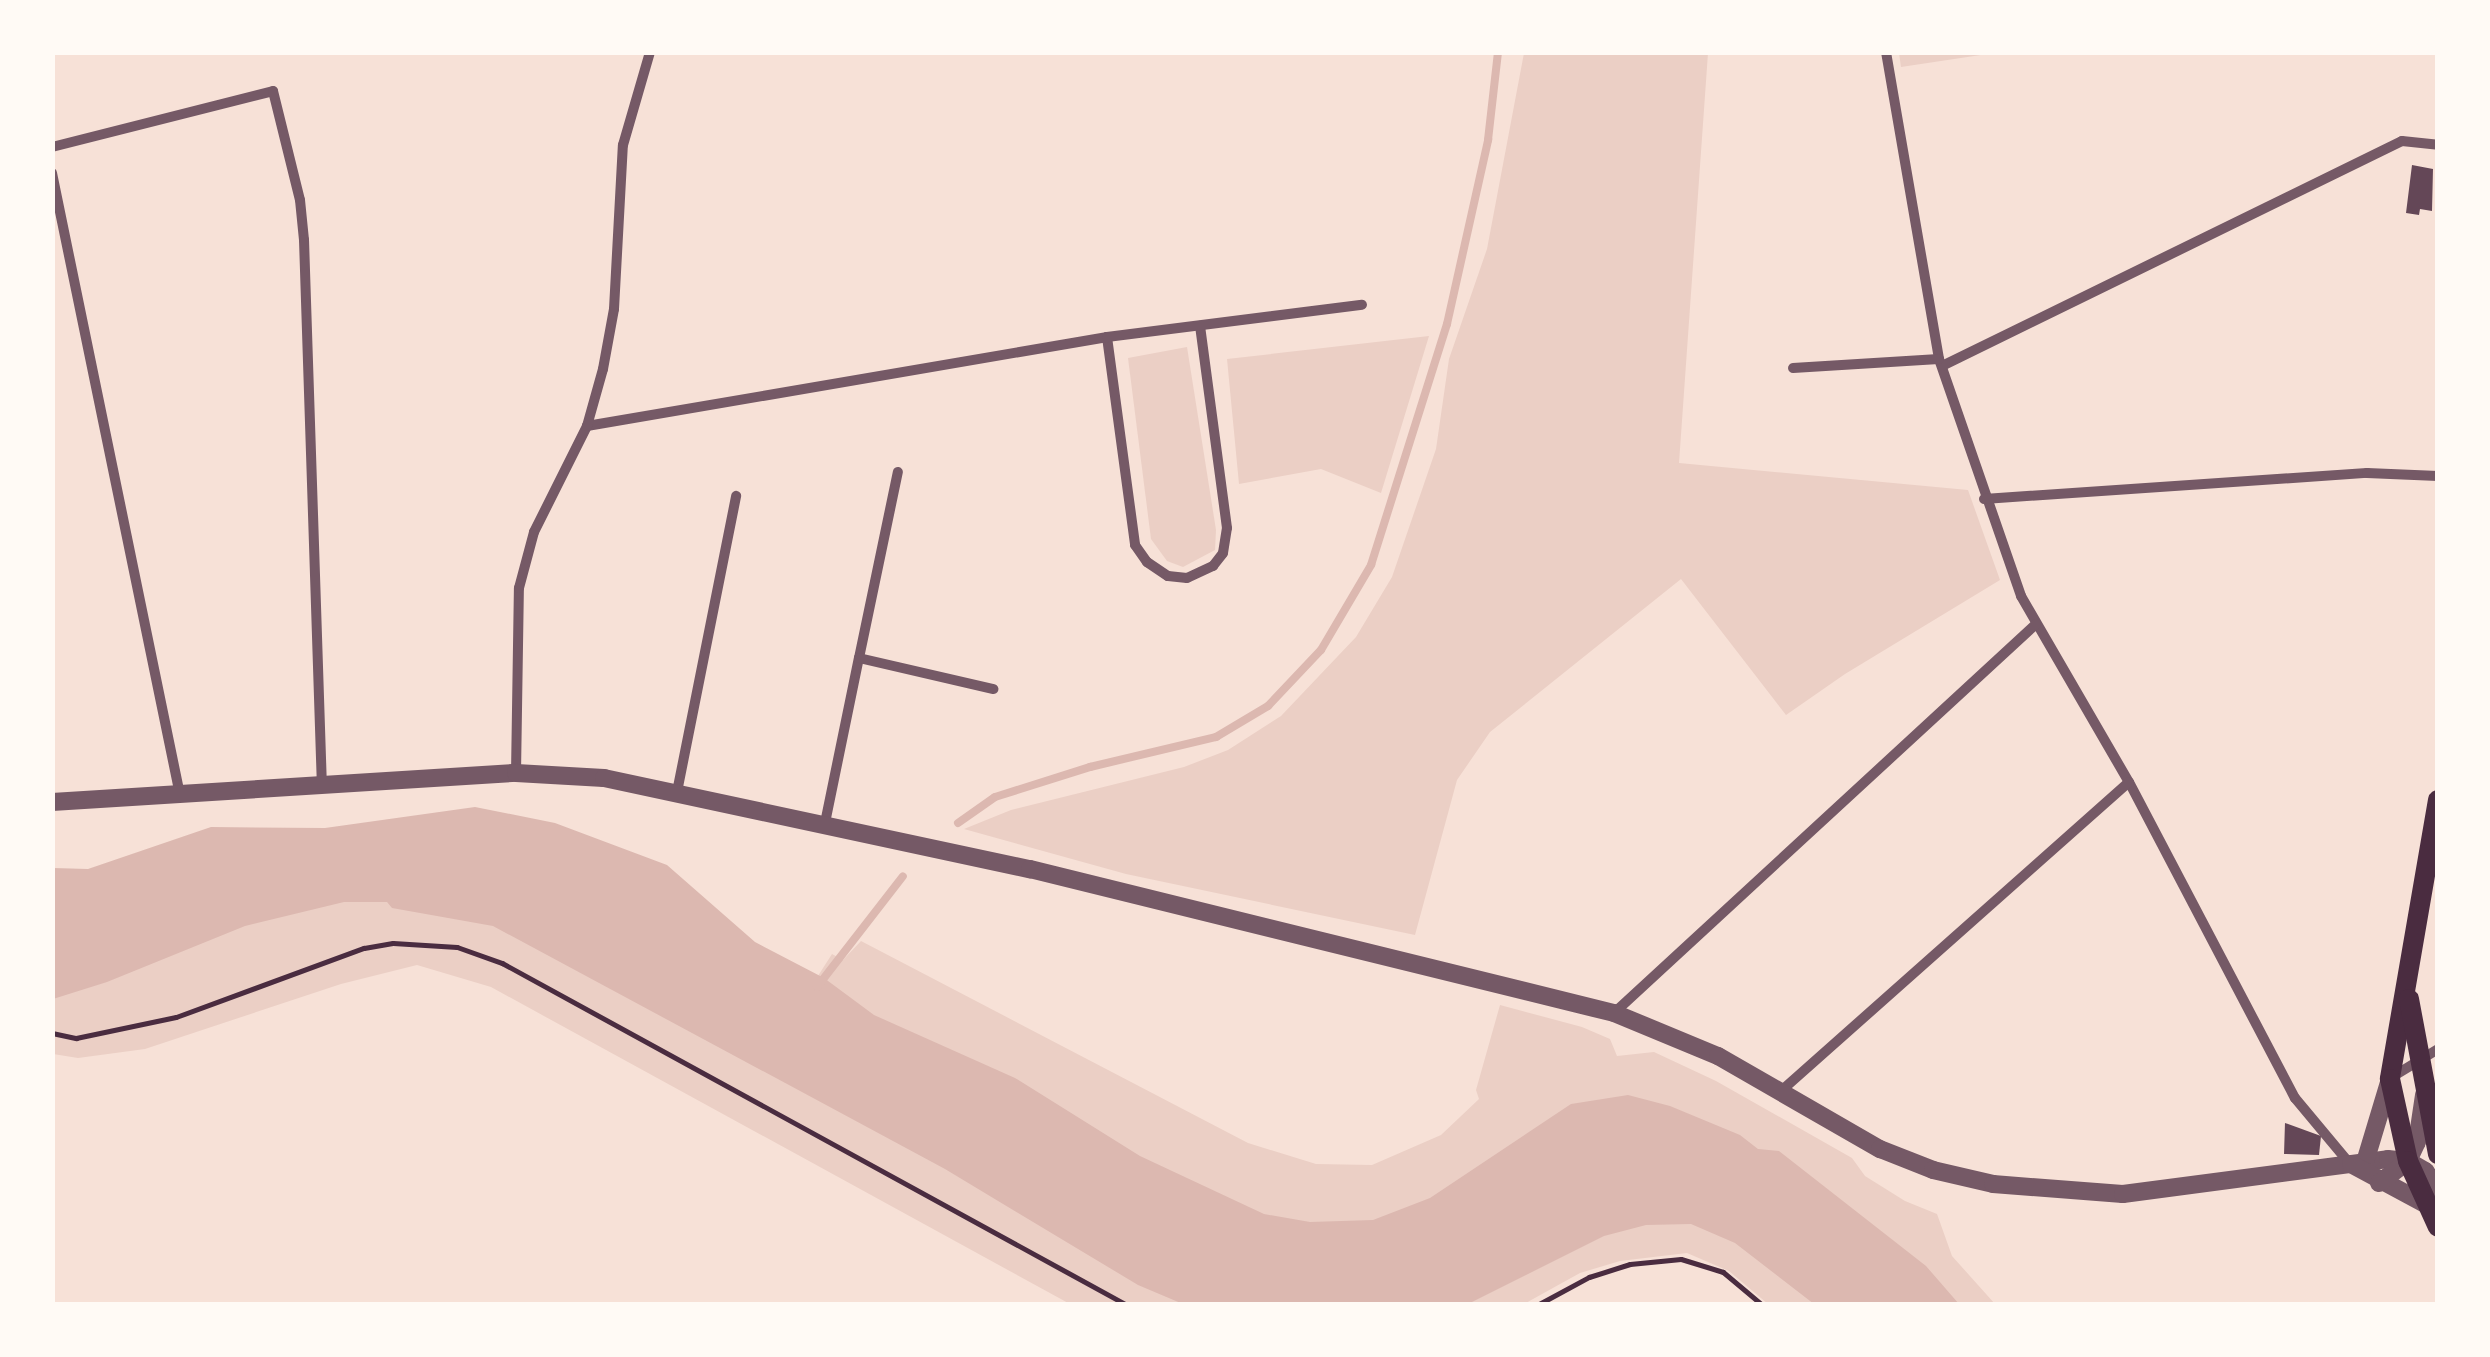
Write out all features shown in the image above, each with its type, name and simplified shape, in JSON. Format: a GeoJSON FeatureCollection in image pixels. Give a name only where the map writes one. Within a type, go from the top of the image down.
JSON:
{"type":"FeatureCollection","features":[{"type":"Feature","properties":{"kind":"main road"},"geometry":{"type":"LineString","coordinates":[[2438,800],[2390,1079],[2408,1161],[2432,1197],[2438,1227]]}},
{"type":"Feature","properties":{"kind":"main road"},"geometry":{"type":"LineString","coordinates":[[2408,987],[2417,1060],[2438,1154]]}},
{"type":"Feature","properties":{"kind":"street"},"geometry":{"type":"LineString","coordinates":[[516,773],[520,588],[526,556],[586,426],[614,308],[624,146],[650,52]]}},
{"type":"Feature","properties":{"kind":"street"},"geometry":{"type":"LineString","coordinates":[[1886,52],[1940,363],[1984,498],[2036,624],[2130,782],[2295,1098],[2379,1183],[2432,1197]]}},
{"type":"Feature","properties":{"kind":"street"},"geometry":{"type":"LineString","coordinates":[[52,148],[273,91],[300,200],[304,240],[322,788]]}},
{"type":"Feature","properties":{"kind":"street"},"geometry":{"type":"LineString","coordinates":[[1794,368],[1940,363],[2402,140],[2438,145]]}},
{"type":"Feature","properties":{"kind":"street"},"geometry":{"type":"LineString","coordinates":[[52,172],[180,796]]}},
{"type":"Feature","properties":{"kind":"street"},"geometry":{"type":"LineString","coordinates":[[586,426],[1108,338],[1362,305]]}},
{"type":"Feature","properties":{"kind":"street"},"geometry":{"type":"LineString","coordinates":[[1108,338],[1135,545],[1148,562],[1168,576],[1187,578],[1214,566],[1223,553],[1227,528],[1200,326]]}},
{"type":"Feature","properties":{"kind":"street"},"geometry":{"type":"LineString","coordinates":[[825,823],[898,472]]}},
{"type":"Feature","properties":{"kind":"street"},"geometry":{"type":"LineString","coordinates":[[1984,498],[2368,474],[2438,476]]}},
{"type":"Feature","properties":{"kind":"street"},"geometry":{"type":"LineString","coordinates":[[677,792],[736,496]]}},
{"type":"Feature","properties":{"kind":"street"},"geometry":{"type":"LineString","coordinates":[[1614,1013],[2036,624]]}},
{"type":"Feature","properties":{"kind":"street"},"geometry":{"type":"LineString","coordinates":[[859,658],[993,689]]}},
{"type":"Feature","properties":{"kind":"street"},"geometry":{"type":"LineString","coordinates":[[52,802],[572,772],[924,845],[1614,1013],[1683,1039],[1880,1149],[1933,1170],[2024,1189],[2123,1194],[2358,1163],[2408,1161]]}},
{"type":"Feature","properties":{"kind":"street"},"geometry":{"type":"LineString","coordinates":[[1780,1091],[2130,782]]}},
{"type":"Feature","properties":{"kind":"street"},"geometry":{"type":"LineString","coordinates":[[2358,1163],[2390,1079],[2438,1049]]}},
{"type":"Feature","properties":{"kind":"street"},"geometry":{"type":"LineString","coordinates":[[2379,1183],[2408,1161],[2417,1142],[2424,1095]]}},
{"type":"Feature","properties":{"kind":"path"},"geometry":{"type":"LineString","coordinates":[[52,1033],[76,1038],[176,1017],[364,948],[393,943],[457,947],[502,964],[1125,1304]]}},
{"type":"Feature","properties":{"kind":"path"},"geometry":{"type":"LineString","coordinates":[[1539,1304],[1589,1277],[1630,1264],[1681,1260],[1723,1272],[1761,1304]]}},
{"type":"Feature","properties":{"kind":"shaded area"},"geometry":{"type":"Polygon","coordinates":[[[1899,52],[1994,53],[1901,67],[1899,52]]]}},
{"type":"Feature","properties":{"kind":"shaded area"},"geometry":{"type":"Polygon","coordinates":[[[1524,53],[1708,53],[1679,463],[1968,490],[2000,580],[1845,674],[1786,715],[1681,579],[1490,732],[1457,780],[1415,935],[1126,874],[964,829],[1011,810],[1184,767],[1228,750],[1281,716],[1356,637],[1392,577],[1436,449],[1449,359],[1487,249],[1524,53]]]}},
{"type":"Feature","properties":{"kind":"shaded area"},"geometry":{"type":"Polygon","coordinates":[[[1429,336],[1381,493],[1321,469],[1239,484],[1227,359],[1429,336]]]}},
{"type":"Feature","properties":{"kind":"shaded area"},"geometry":{"type":"Polygon","coordinates":[[[1187,347],[1216,530],[1215,550],[1183,567],[1167,561],[1151,539],[1128,358],[1187,347]]]}},
{"type":"Feature","properties":{"kind":"shaded area"},"geometry":{"type":"Polygon","coordinates":[[[475,807],[555,823],[667,865],[755,942],[824,978],[874,1015],[1015,1078],[1140,1156],[1264,1214],[1310,1222],[1373,1220],[1430,1198],[1571,1104],[1628,1095],[1670,1106],[1740,1135],[1758,1149],[1779,1151],[1926,1266],[1959,1304],[1814,1304],[1735,1243],[1691,1224],[1646,1225],[1604,1236],[1468,1304],[1183,1304],[1138,1285],[945,1169],[493,926],[392,908],[387,902],[344,902],[245,926],[107,982],[53,999],[53,868],[88,869],[211,827],[325,828],[475,807]]]}},
{"type":"Feature","properties":{"kind":"shaded area"},"geometry":{"type":"Polygon","coordinates":[[[273,839],[802,1001],[832,954],[843,960],[861,941],[1248,1143],[1316,1164],[1372,1165],[1441,1135],[1479,1099],[1476,1090],[1500,1005],[1582,1027],[1610,1039],[1617,1056],[1654,1052],[1716,1081],[1852,1158],[1865,1176],[1905,1201],[1937,1214],[1952,1256],[1995,1304],[1768,1304],[1729,1271],[1687,1253],[1620,1261],[1580,1273],[1524,1304],[1070,1304],[491,987],[417,965],[341,984],[145,1049],[78,1058],[53,1054],[52,905],[273,839]]]}},
{"type":"Feature","properties":{"kind":"building"},"geometry":{"type":"Polygon","coordinates":[[[2412,165],[2433,169],[2432,211],[2420,209],[2419,215],[2406,213],[2412,165]]]}},
{"type":"Feature","properties":{"kind":"building"},"geometry":{"type":"Polygon","coordinates":[[[2285,1123],[2321,1136],[2319,1155],[2284,1154],[2285,1123]]]}},
{"type":"Feature","properties":{"kind":"waterway"},"geometry":{"type":"LineString","coordinates":[[958,823],[995,797],[1090,767],[1216,737],[1268,706],[1321,650],[1371,565],[1447,324],[1488,140],[1498,52]]}},
{"type":"Feature","properties":{"kind":"waterway"},"geometry":{"type":"LineString","coordinates":[[817,987],[903,876]]}}]}
